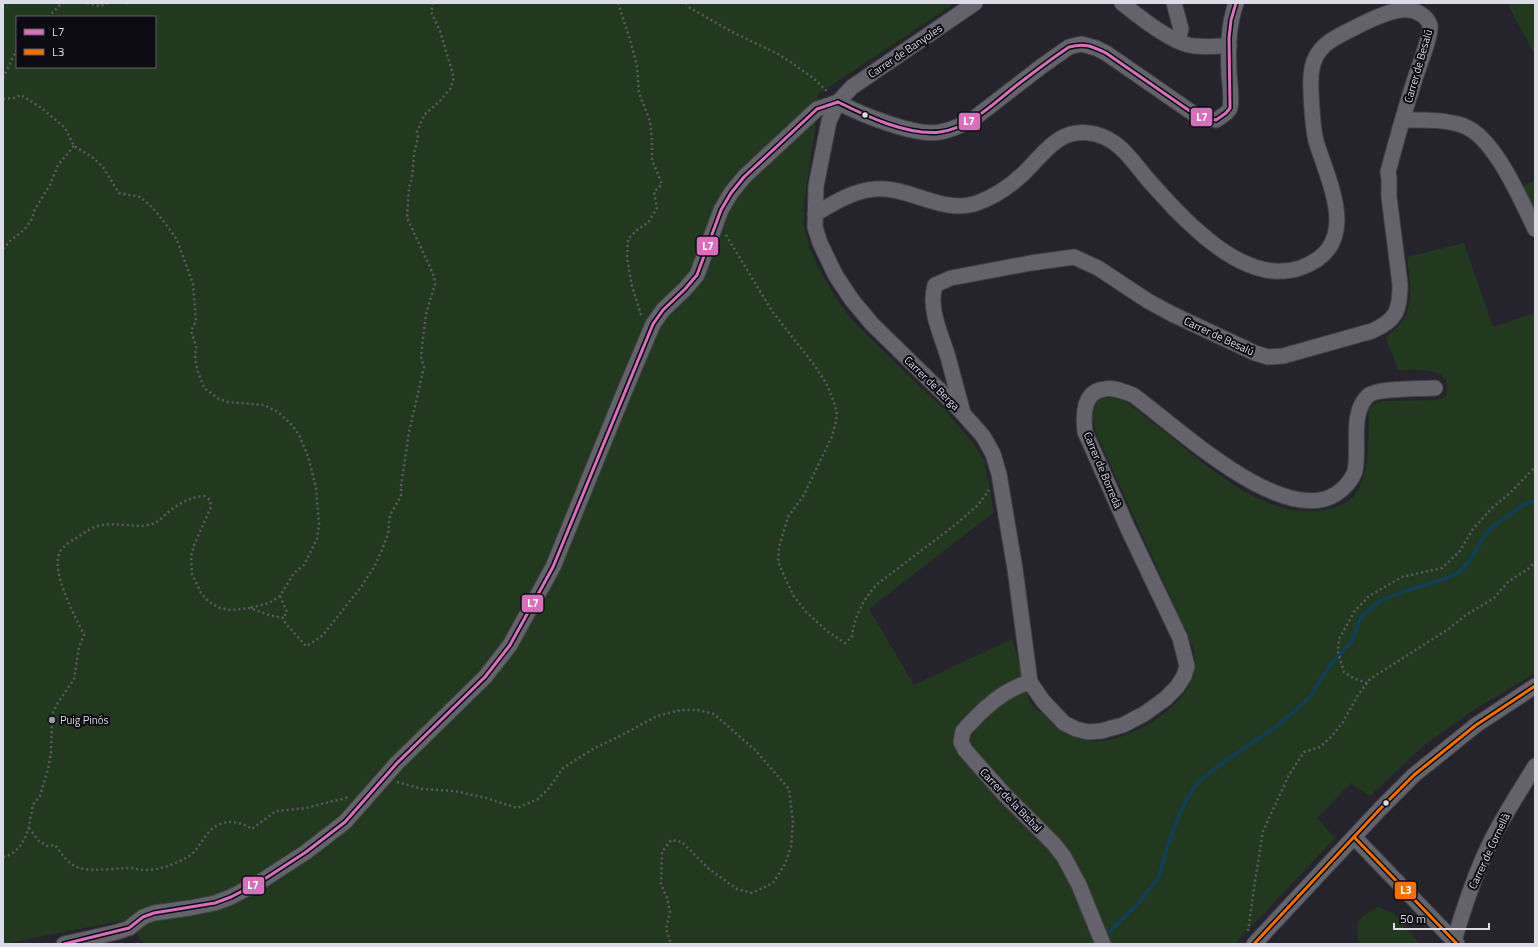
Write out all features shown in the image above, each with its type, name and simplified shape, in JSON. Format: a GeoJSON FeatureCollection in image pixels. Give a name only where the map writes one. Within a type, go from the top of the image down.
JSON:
{"type":"FeatureCollection","features":[{"type":"Feature","properties":{"kind":"street","name":"Carrer de Banyoles"},"geometry":{"type":"LineString","coordinates":[[838,102],[852,87],[975,3]]}},
{"type":"Feature","properties":{"kind":"street"},"geometry":{"type":"LineString","coordinates":[[1122,3],[1165,35],[1193,46],[1229,46]]}},
{"type":"Feature","properties":{"kind":"street"},"geometry":{"type":"LineString","coordinates":[[1174,3],[1181,29],[1178,40]]}},
{"type":"Feature","properties":{"kind":"street"},"geometry":{"type":"LineString","coordinates":[[64,944],[99,937],[129,928],[144,917],[154,913],[215,903],[242,892],[263,880],[306,852],[340,826],[356,810],[384,777],[485,677],[510,645],[553,568],[657,317],[698,275],[717,219],[731,193],[744,177],[817,109],[838,102],[891,124],[924,132],[939,132],[959,127],[972,120],[1042,66],[1069,48],[1081,44],[1096,48],[1106,53],[1197,116],[1216,120],[1225,115],[1230,109],[1231,93],[1229,46],[1231,21],[1236,3]]}},
{"type":"Feature","properties":{"kind":"street","name":"Carrer de Besalú"},"geometry":{"type":"LineString","coordinates":[[815,214],[854,193],[876,189],[902,192],[941,204],[973,204],[1000,192],[1010,185],[1056,140],[1074,133],[1094,134],[1118,144],[1172,207],[1205,238],[1222,250],[1253,266],[1266,270],[1283,271],[1298,268],[1314,262],[1332,243],[1336,232],[1336,199],[1313,127],[1311,69],[1316,56],[1323,47],[1350,30],[1399,10],[1411,10],[1426,18],[1430,25],[1429,34],[1388,172],[1400,284],[1400,298],[1393,318],[1386,325],[1372,331],[1283,356],[1268,357],[1255,353],[1172,314],[1148,301],[1098,268],[1074,258],[1031,263],[951,278],[935,285],[933,304],[939,333],[949,360],[963,413]]}},
{"type":"Feature","properties":{"kind":"street","name":"Carrer de Berga"},"geometry":{"type":"LineString","coordinates":[[838,102],[829,121],[816,186],[815,227],[827,259],[852,300],[887,339],[963,413],[983,436],[993,454],[999,474],[1016,569],[1030,682]]}},
{"type":"Feature","properties":{"kind":"street"},"geometry":{"type":"LineString","coordinates":[[1403,120],[1452,123],[1465,126],[1477,134],[1506,170],[1535,229]]}},
{"type":"Feature","properties":{"kind":"street","name":"Carrer de Borredà"},"geometry":{"type":"LineString","coordinates":[[1030,682],[1043,701],[1064,723],[1076,729],[1088,732],[1101,731],[1123,725],[1144,714],[1165,699],[1177,687],[1184,676],[1187,666],[1180,638],[1129,531],[1085,432],[1083,416],[1085,407],[1090,397],[1097,391],[1106,388],[1119,390],[1133,395],[1218,461],[1244,477],[1284,497],[1306,501],[1332,498],[1348,484],[1355,471],[1357,424],[1360,408],[1363,401],[1370,394],[1380,391],[1435,388]]}},
{"type":"Feature","properties":{"kind":"street","name":"Carrer de la Bisbal"},"geometry":{"type":"LineString","coordinates":[[1030,682],[1017,686],[991,703],[963,730],[961,742],[972,760],[1009,800],[1054,844],[1064,857],[1079,885],[1103,944]]}},
{"type":"Feature","properties":{"kind":"street"},"geometry":{"type":"LineString","coordinates":[[1251,941],[1398,791],[1444,749],[1476,725],[1535,686]]}},
{"type":"Feature","properties":{"kind":"street","name":"Carrer de Cornellà"},"geometry":{"type":"LineString","coordinates":[[1455,943],[1463,908],[1491,840],[1511,804],[1535,766]]}},
{"type":"Feature","properties":{"kind":"street"},"geometry":{"type":"LineString","coordinates":[[1354,837],[1455,943]]}},
{"type":"Feature","properties":{"kind":"path"},"geometry":{"type":"LineString","coordinates":[[49,16],[62,3]]}},
{"type":"Feature","properties":{"kind":"path"},"geometry":{"type":"LineString","coordinates":[[87,3],[100,6],[109,3]]}},
{"type":"Feature","properties":{"kind":"path"},"geometry":{"type":"LineString","coordinates":[[283,618],[286,624],[306,646],[323,635],[361,587],[374,567],[388,534],[390,515],[401,496],[401,486],[409,432],[424,367],[421,357],[426,314],[435,284],[430,267],[407,218],[409,187],[412,178],[418,132],[424,115],[446,94],[453,84],[454,78],[440,31],[431,12],[433,3]]}},
{"type":"Feature","properties":{"kind":"path"},"geometry":{"type":"LineString","coordinates":[[618,3],[637,66],[639,93],[650,121],[652,160],[662,184],[654,192],[657,208],[648,222],[628,239],[627,258],[632,286],[640,314],[650,332]]}},
{"type":"Feature","properties":{"kind":"path"},"geometry":{"type":"LineString","coordinates":[[686,3],[690,8],[736,34],[792,62],[813,78],[838,102]]}},
{"type":"Feature","properties":{"kind":"path"},"geometry":{"type":"LineString","coordinates":[[3,78],[16,51]]}},
{"type":"Feature","properties":{"kind":"path"},"geometry":{"type":"LineString","coordinates":[[3,99],[14,98],[21,95],[43,108],[65,128],[74,146],[92,157],[104,167],[119,193],[140,197],[165,223],[177,240],[193,284],[196,321],[192,331],[196,346],[195,359],[204,388],[219,399],[264,405],[278,412],[292,425],[299,435],[308,456],[315,482],[319,524],[316,540],[304,565],[294,573],[280,596],[269,603],[250,608],[230,610],[220,608],[209,602],[201,593],[194,580],[192,574],[191,556],[194,545],[211,507],[210,500],[204,496],[190,498],[156,523],[148,526],[123,526],[116,523],[94,527],[72,540],[61,550],[58,557],[60,579],[68,601],[84,635],[79,647],[74,679],[57,704],[52,715],[51,753],[48,769],[40,796],[32,806],[29,828],[18,849],[10,855],[3,857]]}},
{"type":"Feature","properties":{"kind":"path"},"geometry":{"type":"LineString","coordinates":[[3,249],[10,240],[24,230],[32,219],[35,209],[50,185],[58,165],[74,146]]}},
{"type":"Feature","properties":{"kind":"path"},"geometry":{"type":"LineString","coordinates":[[717,219],[772,311],[826,382],[837,412],[832,436],[804,495],[788,517],[779,547],[778,562],[784,578],[793,595],[815,622],[845,643],[852,637],[853,625],[858,611],[876,586],[955,525],[978,504],[999,474]]}},
{"type":"Feature","properties":{"kind":"path"},"geometry":{"type":"LineString","coordinates":[[1367,683],[1353,678],[1344,672],[1338,652],[1339,639],[1354,612],[1369,596],[1402,577],[1442,568],[1460,551],[1473,529],[1492,508],[1511,492],[1535,467]]}},
{"type":"Feature","properties":{"kind":"path"},"geometry":{"type":"LineString","coordinates":[[1251,941],[1248,925],[1263,832],[1289,775],[1304,752],[1320,747],[1332,736],[1343,722],[1358,695],[1370,679],[1494,598],[1508,582],[1528,569],[1535,562]]}},
{"type":"Feature","properties":{"kind":"path"},"geometry":{"type":"LineString","coordinates":[[280,596],[287,612],[283,618]]}},
{"type":"Feature","properties":{"kind":"path"},"geometry":{"type":"LineString","coordinates":[[250,608],[283,618]]}},
{"type":"Feature","properties":{"kind":"path"},"geometry":{"type":"LineString","coordinates":[[384,777],[423,789],[455,791],[486,798],[517,808],[538,799],[549,788],[563,768],[593,749],[622,736],[657,716],[681,710],[698,710],[714,714],[755,750],[789,789],[793,822],[791,847],[785,864],[773,883],[752,893],[737,889],[709,868],[682,842],[670,840],[662,852],[661,884],[667,898],[670,912],[666,929],[671,944]]}},
{"type":"Feature","properties":{"kind":"path"},"geometry":{"type":"LineString","coordinates":[[29,828],[39,841],[47,846],[55,845],[69,863],[79,868],[156,869],[177,863],[190,855],[205,835],[218,825],[229,822],[243,823],[252,829],[276,811],[306,808],[350,796]]}},
{"type":"Feature","properties":{"kind":"green space"},"geometry":{"type":"Polygon","coordinates":[[[3,3],[955,3],[818,94],[815,129],[804,202],[804,226],[810,248],[819,269],[836,298],[852,320],[946,411],[973,443],[984,460],[994,512],[869,609],[914,685],[1012,639],[1031,704],[1065,732],[1082,740],[1102,741],[1117,738],[1147,725],[1161,716],[1183,694],[1190,683],[1195,665],[1193,647],[1096,433],[1092,412],[1095,403],[1109,397],[1125,402],[1226,480],[1270,504],[1293,510],[1326,510],[1346,502],[1354,496],[1359,487],[1368,455],[1369,410],[1374,404],[1383,401],[1436,400],[1446,395],[1447,383],[1444,377],[1438,373],[1421,370],[1398,370],[1386,337],[1396,329],[1403,320],[1410,302],[1410,280],[1407,257],[1464,243],[1493,327],[1535,313],[1535,673],[1472,711],[1423,746],[1370,796],[1351,783],[1317,818],[1335,838],[1235,944],[145,944],[125,920],[3,944],[3,3]]]}},
{"type":"Feature","properties":{"kind":"green space"},"geometry":{"type":"Polygon","coordinates":[[[1507,3],[1535,3],[1535,55],[1507,3]]]}},
{"type":"Feature","properties":{"kind":"green space"},"geometry":{"type":"Polygon","coordinates":[[[1535,180],[1535,216],[1520,188],[1535,180]]]}},
{"type":"Feature","properties":{"kind":"green space"},"geometry":{"type":"Polygon","coordinates":[[[1378,907],[1393,913],[1420,944],[1359,944],[1357,930],[1359,921],[1366,914],[1378,907]]]}},
{"type":"Feature","properties":{"kind":"waterway"},"geometry":{"type":"LineString","coordinates":[[1104,937],[1136,906],[1159,877],[1166,850],[1182,808],[1197,783],[1221,764],[1277,726],[1309,698],[1331,664],[1351,643],[1361,617],[1380,601],[1408,590],[1448,578],[1460,571],[1469,562],[1483,538],[1491,528],[1523,505],[1535,501]]}},
{"type":"Feature","properties":{"kind":"transit line","name":"L7"},"geometry":{"type":"LineString","coordinates":[[838,102],[874,119],[901,128],[928,132],[951,130],[981,114],[1030,75],[1069,47],[1084,45],[1106,53],[1197,116],[1216,120],[1230,108],[1229,38],[1231,20],[1236,3]]}},
{"type":"Feature","properties":{"kind":"transit line","name":"L7"},"geometry":{"type":"LineString","coordinates":[[64,944],[129,928],[143,917],[154,913],[215,903],[231,897],[263,880],[306,852],[345,822],[397,763],[485,677],[510,645],[553,567],[653,324],[663,310],[697,275],[721,210],[731,193],[744,177],[817,109],[838,102]]}},
{"type":"Feature","properties":{"kind":"transit line","name":"L3"},"geometry":{"type":"LineString","coordinates":[[1254,944],[1380,809],[1414,775],[1476,725],[1535,686]]}},
{"type":"Feature","properties":{"kind":"transit line","name":"L3"},"geometry":{"type":"LineString","coordinates":[[1354,837],[1457,944]]}},
{"type":"Feature","properties":{"kind":"place","name":"Puig Pinós"},"geometry":{"type":"Point","coordinates":[52,720]}}]}
